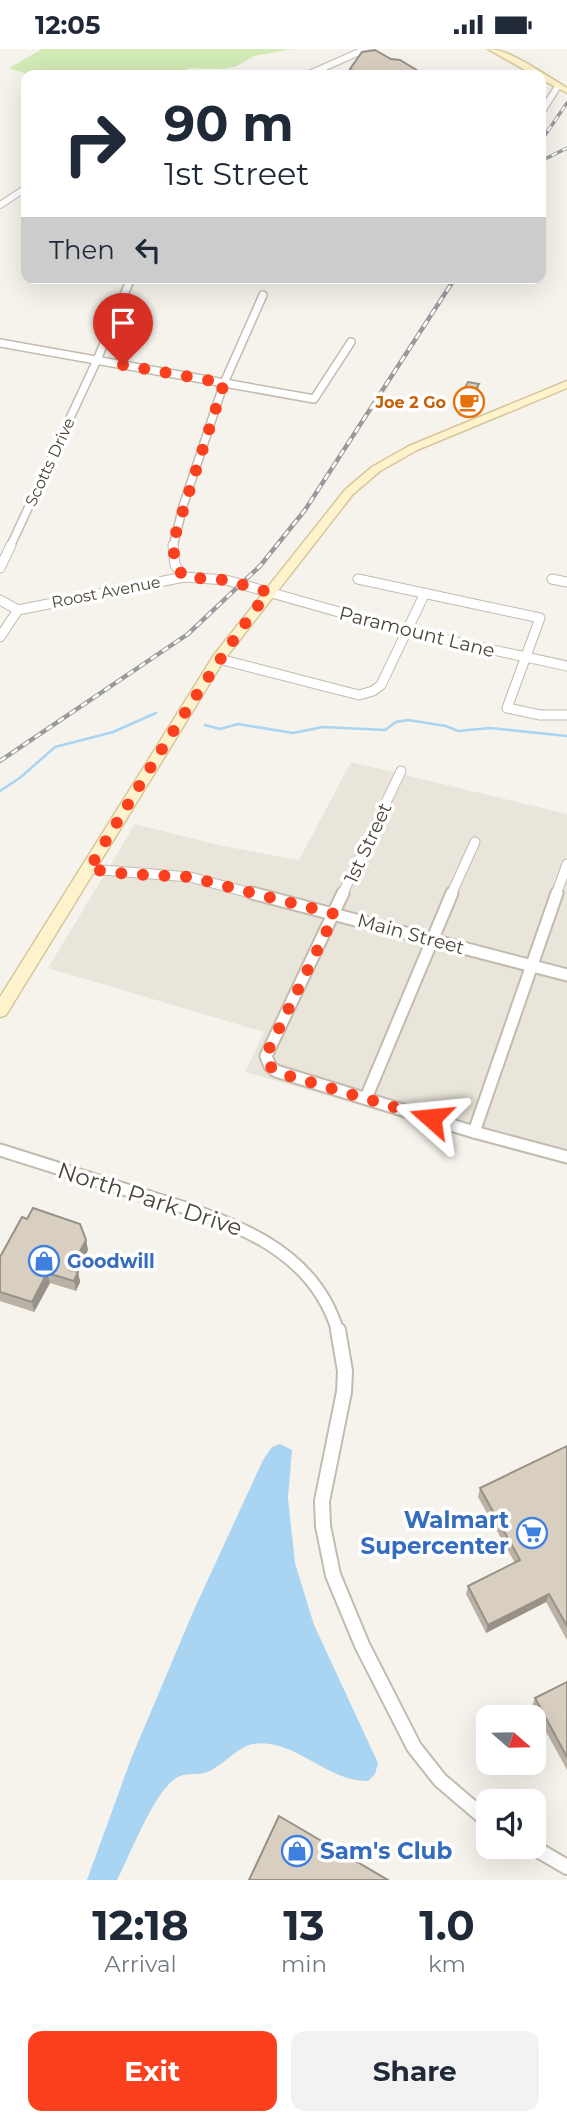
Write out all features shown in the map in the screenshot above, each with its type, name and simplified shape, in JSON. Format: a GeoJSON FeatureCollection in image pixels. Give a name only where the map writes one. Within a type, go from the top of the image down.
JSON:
{"type":"FeatureCollection","features":[{"type":"Feature","properties":{"kind":"main road"},"geometry":{"type":"LineString","coordinates":[[492,49],[529,70]]}},
{"type":"Feature","properties":{"kind":"main road"},"geometry":{"type":"LineString","coordinates":[[546,79],[563,88]]}},
{"type":"Feature","properties":{"kind":"main road"},"geometry":{"type":"LineString","coordinates":[[0,1011],[178,720],[219,659],[268,592],[349,492],[376,469],[414,448],[567,384]]}},
{"type":"Feature","properties":{"kind":"street"},"geometry":{"type":"LineString","coordinates":[[318,70],[366,49]]}},
{"type":"Feature","properties":{"kind":"street"},"geometry":{"type":"LineString","coordinates":[[546,107],[563,88]]}},
{"type":"Feature","properties":{"kind":"street"},"geometry":{"type":"LineString","coordinates":[[0,205],[21,191]]}},
{"type":"Feature","properties":{"kind":"street","name":"Scotts Drive"},"geometry":{"type":"LineString","coordinates":[[0,568],[97,360],[129,284]]}},
{"type":"Feature","properties":{"kind":"street"},"geometry":{"type":"LineString","coordinates":[[184,577],[175,565],[173,542],[224,383],[263,295]]}},
{"type":"Feature","properties":{"kind":"street"},"geometry":{"type":"LineString","coordinates":[[0,343],[314,399],[351,342]]}},
{"type":"Feature","properties":{"kind":"street","name":"Roost Avenue"},"geometry":{"type":"LineString","coordinates":[[18,610],[184,577],[226,580],[268,592]]}},
{"type":"Feature","properties":{"kind":"street"},"geometry":{"type":"LineString","coordinates":[[358,579],[540,618],[507,708],[540,715],[567,715]]}},
{"type":"Feature","properties":{"kind":"street"},"geometry":{"type":"LineString","coordinates":[[552,579],[567,582]]}},
{"type":"Feature","properties":{"kind":"street","name":"Paramount Lane"},"geometry":{"type":"LineString","coordinates":[[268,592],[406,631],[567,666]]}},
{"type":"Feature","properties":{"kind":"street"},"geometry":{"type":"LineString","coordinates":[[219,659],[359,695],[371,693],[380,688],[425,593]]}},
{"type":"Feature","properties":{"kind":"street"},"geometry":{"type":"LineString","coordinates":[[0,600],[18,610],[0,638]]}},
{"type":"Feature","properties":{"kind":"street","name":"1st Street"},"geometry":{"type":"LineString","coordinates":[[366,1098],[276,1072],[270,1066],[266,1055],[401,772]]}},
{"type":"Feature","properties":{"kind":"street"},"geometry":{"type":"LineString","coordinates":[[475,842],[366,1098],[474,1132],[567,1157]]}},
{"type":"Feature","properties":{"kind":"street"},"geometry":{"type":"LineString","coordinates":[[474,1132],[567,864]]}},
{"type":"Feature","properties":{"kind":"street","name":"Main Street"},"geometry":{"type":"LineString","coordinates":[[89,869],[190,877],[567,975]]}},
{"type":"Feature","properties":{"kind":"street","name":"North Park Drive"},"geometry":{"type":"LineString","coordinates":[[0,1150],[230,1221],[259,1236],[294,1261],[318,1288],[343,1344],[346,1366],[341,1411],[326,1469],[322,1500],[333,1577],[349,1622],[419,1753],[455,1794],[476,1811]]}},
{"type":"Feature","properties":{"kind":"street"},"geometry":{"type":"LineString","coordinates":[[546,1855],[567,1867]]}},
{"type":"Feature","properties":{"kind":"shaded area"},"geometry":{"type":"Polygon","coordinates":[[[351,762],[567,814],[567,1165],[245,1072],[264,1032],[48,968],[135,824],[223,846],[299,860],[351,762]]]}},
{"type":"Feature","properties":{"kind":"green space"},"geometry":{"type":"Polygon","coordinates":[[[42,49],[292,49],[254,56],[235,67],[220,69],[21,70],[21,72],[9,68],[42,49]]]}},
{"type":"Feature","properties":{"kind":"water"},"geometry":{"type":"Polygon","coordinates":[[[280,1444],[292,1450],[288,1498],[295,1563],[314,1625],[378,1763],[375,1774],[368,1781],[356,1780],[344,1777],[279,1746],[257,1743],[249,1745],[212,1770],[176,1778],[159,1796],[117,1880],[87,1880],[131,1759],[193,1612],[263,1460],[272,1447],[280,1444]]]}},
{"type":"Feature","properties":{"kind":"building"},"geometry":{"type":"Polygon","coordinates":[[[375,50],[416,70],[350,69],[362,52],[375,50]]]}},
{"type":"Feature","properties":{"kind":"building"},"geometry":{"type":"Polygon","coordinates":[[[468,382],[479,384],[473,393],[463,391],[468,382]]]}},
{"type":"Feature","properties":{"kind":"building","name":"Goodwill"},"geometry":{"type":"Polygon","coordinates":[[[33,1208],[80,1224],[86,1240],[70,1270],[78,1272],[74,1281],[47,1273],[32,1302],[0,1292],[0,1257],[22,1217],[27,1219],[33,1208]]]}},
{"type":"Feature","properties":{"kind":"building","name":"Walmart Supercenter"},"geometry":{"type":"Polygon","coordinates":[[[567,1446],[567,1626],[549,1594],[488,1625],[468,1586],[520,1560],[480,1488],[567,1446]]]}},
{"type":"Feature","properties":{"kind":"building"},"geometry":{"type":"Polygon","coordinates":[[[567,1682],[567,1757],[546,1718],[546,1705],[539,1705],[535,1698],[567,1682]]]}},
{"type":"Feature","properties":{"kind":"building","name":"Sam's Club"},"geometry":{"type":"Polygon","coordinates":[[[279,1816],[388,1880],[249,1880],[279,1816]]]}},
{"type":"Feature","properties":{"kind":"waterway"},"geometry":{"type":"LineString","coordinates":[[0,791],[21,777],[55,747],[113,732],[156,713]]}},
{"type":"Feature","properties":{"kind":"waterway"},"geometry":{"type":"LineString","coordinates":[[205,725],[220,729],[238,724],[293,733],[323,727],[385,730],[396,722],[408,720],[446,726],[458,731],[490,728],[567,736]]}},
{"type":"Feature","properties":{"kind":"railway"},"geometry":{"type":"LineString","coordinates":[[546,134],[567,103]]}},
{"type":"Feature","properties":{"kind":"railway"},"geometry":{"type":"LineString","coordinates":[[546,158],[567,148]]}},
{"type":"Feature","properties":{"kind":"railway"},"geometry":{"type":"LineString","coordinates":[[0,761],[188,634],[260,566],[305,510],[451,284]]}},
{"type":"Feature","properties":{"kind":"place","name":"Joe 2 Go"},"geometry":{"type":"Point","coordinates":[469,402]}},
{"type":"Feature","properties":{"kind":"place","name":"Goodwill"},"geometry":{"type":"Point","coordinates":[44,1261]}},
{"type":"Feature","properties":{"kind":"place","name":"Walmart Supercenter"},"geometry":{"type":"Point","coordinates":[532,1533]}},
{"type":"Feature","properties":{"kind":"place","name":"Sam's Club"},"geometry":{"type":"Point","coordinates":[297,1851]}},
{"type":"Feature","properties":{"kind":"route"},"geometry":{"type":"LineString","coordinates":[[123,365],[224,383],[173,542],[175,565],[184,577],[226,580],[268,592],[219,658],[178,720],[89,869],[190,877],[335,914],[282,1017],[266,1055],[270,1066],[276,1072],[431,1118]]}}]}
